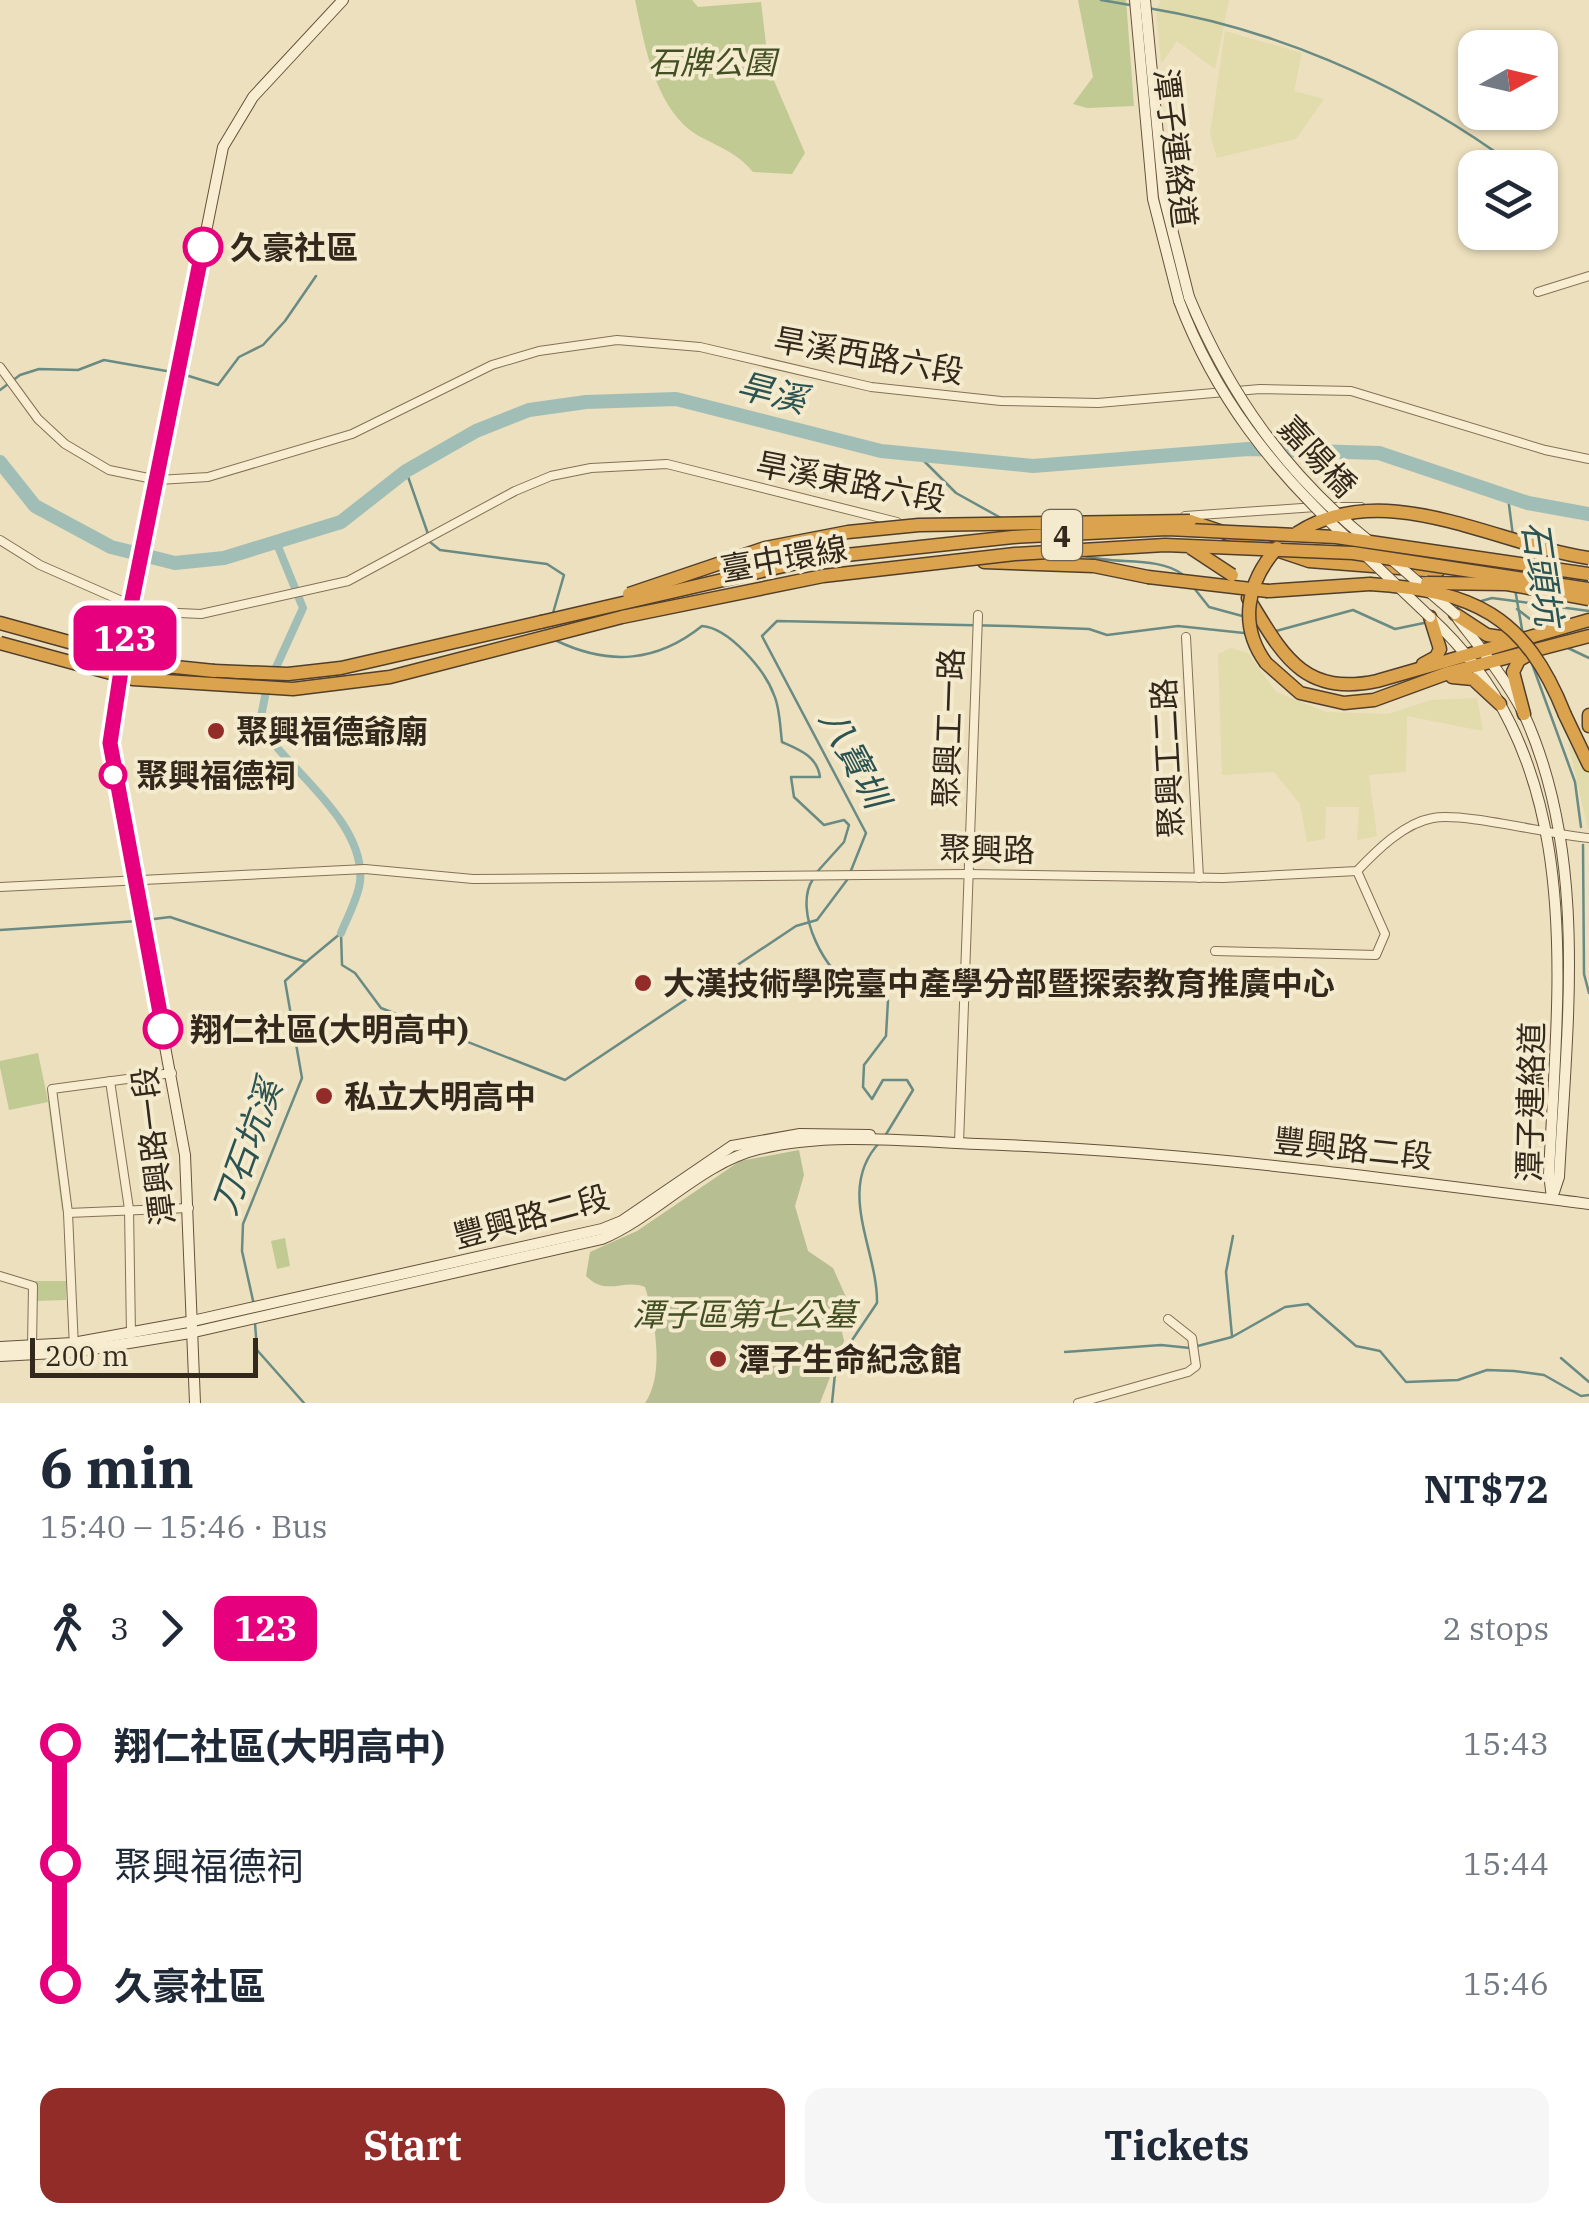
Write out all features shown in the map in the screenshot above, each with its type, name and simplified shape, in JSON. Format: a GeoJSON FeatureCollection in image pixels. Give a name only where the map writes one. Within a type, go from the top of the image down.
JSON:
{"type":"FeatureCollection","features":[{"type":"Feature","properties":{"kind":"highway"},"geometry":{"type":"LineString","coordinates":[[1473,660],[1435,680],[1374,700],[1329,703],[1285,684],[1266,663],[1254,644],[1249,623],[1251,594],[1261,569],[1281,544],[1334,515],[1388,510],[1550,553],[1589,558]]}},
{"type":"Feature","properties":{"kind":"highway"},"geometry":{"type":"LineString","coordinates":[[541,622],[765,548],[816,537],[919,525],[1190,521],[1309,562],[1456,572],[1589,593]]}},
{"type":"Feature","properties":{"kind":"highway"},"geometry":{"type":"LineString","coordinates":[[1081,524],[1194,548],[1232,575],[1281,651],[1307,674],[1327,683],[1354,685],[1587,636]]}},
{"type":"Feature","properties":{"kind":"highway","name":"臺中環線"},"geometry":{"type":"LineString","coordinates":[[1,623],[156,665],[288,674],[392,660],[818,558],[1013,536],[1167,530],[1336,536],[1589,574]]}},
{"type":"Feature","properties":{"kind":"highway","name":"臺中環線"},"geometry":{"type":"LineString","coordinates":[[0,644],[132,680],[293,690],[390,677],[622,617],[823,576],[956,560],[1165,545],[1353,553],[1589,593]]}},
{"type":"Feature","properties":{"kind":"highway"},"geometry":{"type":"LineString","coordinates":[[956,560],[1094,566],[1268,591],[1370,584],[1507,584],[1589,593]]}},
{"type":"Feature","properties":{"kind":"highway"},"geometry":{"type":"LineString","coordinates":[[1370,584],[1458,596],[1509,625],[1540,664],[1589,764]]}},
{"type":"Feature","properties":{"kind":"highway"},"geometry":{"type":"LineString","coordinates":[[1454,614],[1487,636],[1521,639]]}},
{"type":"Feature","properties":{"kind":"highway"},"geometry":{"type":"LineString","coordinates":[[1414,670],[1436,657],[1440,649],[1430,617]]}},
{"type":"Feature","properties":{"kind":"highway"},"geometry":{"type":"LineString","coordinates":[[1487,656],[1521,639],[1585,621]]}},
{"type":"Feature","properties":{"kind":"highway"},"geometry":{"type":"LineString","coordinates":[[1524,714],[1514,667],[1522,658],[1548,646]]}},
{"type":"Feature","properties":{"kind":"highway"},"geometry":{"type":"LineString","coordinates":[[1435,680],[1469,677],[1500,704]]}},
{"type":"Feature","properties":{"kind":"highway"},"geometry":{"type":"LineString","coordinates":[[1589,715],[1589,726]]}},
{"type":"Feature","properties":{"kind":"street","name":"潭興路一段"},"geometry":{"type":"LineString","coordinates":[[195,1403],[189,1328],[190,1208],[172,1073],[110,743],[131,605],[223,146],[253,97],[343,0]]}},
{"type":"Feature","properties":{"kind":"street","name":"潭子連絡道"},"geometry":{"type":"LineString","coordinates":[[1135,0],[1153,199],[1184,299]]}},
{"type":"Feature","properties":{"kind":"street","name":"潭子連絡道"},"geometry":{"type":"LineString","coordinates":[[1145,0],[1164,196],[1184,299]]}},
{"type":"Feature","properties":{"kind":"street"},"geometry":{"type":"LineString","coordinates":[[1538,292],[1589,276]]}},
{"type":"Feature","properties":{"kind":"street","name":"嘉陽橋"},"geometry":{"type":"LineString","coordinates":[[1184,299],[1222,371],[1270,444],[1333,511],[1454,614]]}},
{"type":"Feature","properties":{"kind":"street","name":"嘉陽橋"},"geometry":{"type":"LineString","coordinates":[[1184,299],[1208,367],[1260,448],[1312,506],[1430,617]]}},
{"type":"Feature","properties":{"kind":"street","name":"旱溪西路六段"},"geometry":{"type":"LineString","coordinates":[[0,367],[30,410],[64,444],[110,470],[157,483],[208,476],[352,434],[492,365],[538,351],[617,340],[700,348],[871,387],[1001,401],[1098,403],[1260,390],[1350,390],[1545,450],[1589,459]]}},
{"type":"Feature","properties":{"kind":"street","name":"旱溪東路六段"},"geometry":{"type":"LineString","coordinates":[[0,540],[40,565],[131,605],[157,612],[201,614],[348,581],[551,476],[591,468],[667,464],[904,524],[1038,529],[1249,509],[1383,508],[1589,558]]}},
{"type":"Feature","properties":{"kind":"street","name":"潭子連絡道"},"geometry":{"type":"LineString","coordinates":[[1454,614],[1524,714],[1548,772],[1570,934],[1559,1177],[1552,1198]]}},
{"type":"Feature","properties":{"kind":"street","name":"聚興工一路"},"geometry":{"type":"LineString","coordinates":[[959,1143],[978,615]]}},
{"type":"Feature","properties":{"kind":"street","name":"潭子連絡道"},"geometry":{"type":"LineString","coordinates":[[1430,617],[1473,660],[1500,704],[1533,767],[1558,834]]}},
{"type":"Feature","properties":{"kind":"street","name":"聚興工二路"},"geometry":{"type":"LineString","coordinates":[[1186,636],[1199,878]]}},
{"type":"Feature","properties":{"kind":"street"},"geometry":{"type":"LineString","coordinates":[[1215,951],[1376,955],[1385,934],[1357,872],[1377,850],[1429,819],[1452,817],[1589,838]]}},
{"type":"Feature","properties":{"kind":"street","name":"聚興路"},"geometry":{"type":"LineString","coordinates":[[134,880],[364,869],[473,879],[967,874],[1199,878],[1357,872]]}},
{"type":"Feature","properties":{"kind":"street"},"geometry":{"type":"LineString","coordinates":[[0,887],[134,880]]}},
{"type":"Feature","properties":{"kind":"street"},"geometry":{"type":"LineString","coordinates":[[74,1348],[68,1213],[52,1089],[172,1073]]}},
{"type":"Feature","properties":{"kind":"street"},"geometry":{"type":"LineString","coordinates":[[110,1081],[130,1209],[133,1338]]}},
{"type":"Feature","properties":{"kind":"street","name":"豐興路二段"},"geometry":{"type":"LineString","coordinates":[[32,1351],[74,1348],[189,1328],[602,1229],[622,1221],[720,1152],[761,1138],[930,1140],[1224,1160],[1589,1204]]}},
{"type":"Feature","properties":{"kind":"street"},"geometry":{"type":"LineString","coordinates":[[68,1213],[190,1208]]}},
{"type":"Feature","properties":{"kind":"street"},"geometry":{"type":"LineString","coordinates":[[0,1276],[33,1286],[32,1351]]}},
{"type":"Feature","properties":{"kind":"street"},"geometry":{"type":"LineString","coordinates":[[1078,1403],[1188,1372],[1196,1366],[1192,1338],[1168,1319]]}},
{"type":"Feature","properties":{"kind":"street"},"geometry":{"type":"LineString","coordinates":[[0,1347],[32,1351]]}},
{"type":"Feature","properties":{"kind":"street"},"geometry":{"type":"LineString","coordinates":[[0,1356],[32,1351]]}},
{"type":"Feature","properties":{"kind":"shaded area"},"geometry":{"type":"Polygon","coordinates":[[[1161,0],[1229,0],[1215,69],[1177,41],[1161,64],[1156,10],[1161,0]]]}},
{"type":"Feature","properties":{"kind":"shaded area"},"geometry":{"type":"Polygon","coordinates":[[[1225,31],[1302,53],[1294,91],[1324,99],[1296,139],[1217,158],[1210,134],[1225,31]]]}},
{"type":"Feature","properties":{"kind":"shaded area"},"geometry":{"type":"Polygon","coordinates":[[[1231,648],[1248,653],[1276,692],[1326,712],[1388,714],[1431,700],[1477,698],[1483,731],[1407,716],[1406,772],[1369,775],[1377,836],[1357,840],[1359,807],[1326,807],[1325,839],[1307,842],[1300,804],[1274,772],[1222,775],[1218,654],[1231,648]]]}},
{"type":"Feature","properties":{"kind":"shaded area"},"geometry":{"type":"Polygon","coordinates":[[[1568,743],[1589,774],[1589,829],[1588,829],[1568,743]]]}},
{"type":"Feature","properties":{"kind":"green space","name":"石牌公園"},"geometry":{"type":"Polygon","coordinates":[[[635,0],[692,0],[698,7],[761,2],[769,69],[805,153],[792,174],[753,172],[736,156],[683,124],[657,82],[635,0]]]}},
{"type":"Feature","properties":{"kind":"green space"},"geometry":{"type":"Polygon","coordinates":[[[1078,0],[1126,0],[1134,106],[1087,108],[1073,104],[1093,77],[1078,0]]]}},
{"type":"Feature","properties":{"kind":"green space"},"geometry":{"type":"Polygon","coordinates":[[[38,1053],[48,1101],[54,1102],[68,1213],[62,1210],[48,1102],[9,1110],[0,1067],[0,1061],[38,1053]]]}},
{"type":"Feature","properties":{"kind":"green space","name":"潭子區第七公墓"},"geometry":{"type":"Polygon","coordinates":[[[799,1150],[804,1175],[795,1206],[808,1251],[833,1268],[846,1297],[840,1323],[844,1341],[820,1403],[645,1403],[656,1362],[655,1330],[645,1287],[593,1282],[586,1276],[590,1252],[637,1231],[740,1161],[799,1150]]]}},
{"type":"Feature","properties":{"kind":"green space"},"geometry":{"type":"Polygon","coordinates":[[[285,1238],[290,1266],[277,1269],[271,1241],[285,1238]]]}},
{"type":"Feature","properties":{"kind":"green space"},"geometry":{"type":"Polygon","coordinates":[[[35,1281],[66,1281],[66,1300],[35,1301],[35,1281]]]}},
{"type":"Feature","properties":{"kind":"waterway"},"geometry":{"type":"LineString","coordinates":[[1101,0],[1130,5]]}},
{"type":"Feature","properties":{"kind":"waterway"},"geometry":{"type":"LineString","coordinates":[[1148,8],[1240,29],[1329,60],[1414,102],[1492,150]]}},
{"type":"Feature","properties":{"kind":"waterway"},"geometry":{"type":"LineString","coordinates":[[179,373],[218,385],[239,357],[263,345],[285,321],[316,276]]}},
{"type":"Feature","properties":{"kind":"waterway"},"geometry":{"type":"LineString","coordinates":[[0,390],[20,375],[39,369],[78,370],[104,360],[172,372]]}},
{"type":"Feature","properties":{"kind":"waterway","name":"旱溪"},"geometry":{"type":"LineString","coordinates":[[0,462],[35,506],[111,547],[175,563],[224,558],[341,522],[406,471],[476,431],[529,410],[586,402],[676,399],[881,451],[1033,466],[1248,449],[1379,453],[1528,503],[1589,514]]}},
{"type":"Feature","properties":{"kind":"waterway"},"geometry":{"type":"LineString","coordinates":[[917,454],[956,493],[1001,518]]}},
{"type":"Feature","properties":{"kind":"waterway"},"geometry":{"type":"LineString","coordinates":[[406,471],[428,534]]}},
{"type":"Feature","properties":{"kind":"waterway","name":"石頭坑"},"geometry":{"type":"LineString","coordinates":[[1508,497],[1513,536]]}},
{"type":"Feature","properties":{"kind":"waterway"},"geometry":{"type":"LineString","coordinates":[[430,542],[440,550],[547,564],[564,575],[553,613]]}},
{"type":"Feature","properties":{"kind":"waterway","name":"刀石坑溪"},"geometry":{"type":"LineString","coordinates":[[273,674],[303,608],[277,544]]}},
{"type":"Feature","properties":{"kind":"waterway"},"geometry":{"type":"LineString","coordinates":[[1085,556],[1161,565],[1182,574]]}},
{"type":"Feature","properties":{"kind":"waterway"},"geometry":{"type":"LineString","coordinates":[[1194,588],[1209,607],[1246,617]]}},
{"type":"Feature","properties":{"kind":"waterway","name":"石頭坑"},"geometry":{"type":"LineString","coordinates":[[1515,589],[1523,635]]}},
{"type":"Feature","properties":{"kind":"waterway","name":"八寶圳"},"geometry":{"type":"LineString","coordinates":[[1478,602],[1492,598],[1589,611]]}},
{"type":"Feature","properties":{"kind":"waterway"},"geometry":{"type":"LineString","coordinates":[[1517,609],[1542,628]]}},
{"type":"Feature","properties":{"kind":"waterway","name":"八寶圳"},"geometry":{"type":"LineString","coordinates":[[1276,631],[1353,610],[1395,629],[1424,623]]}},
{"type":"Feature","properties":{"kind":"waterway","name":"八寶圳"},"geometry":{"type":"LineString","coordinates":[[850,873],[866,833],[762,636],[777,621],[1089,629],[1107,635],[1178,626],[1244,633]]}},
{"type":"Feature","properties":{"kind":"waterway"},"geometry":{"type":"LineString","coordinates":[[557,641],[596,654],[632,656],[668,647],[702,626],[734,642],[769,685],[778,706],[782,742],[807,755],[818,770],[820,777],[791,777],[794,797],[824,825],[844,820],[849,825],[844,842],[817,872]]}},
{"type":"Feature","properties":{"kind":"waterway"},"geometry":{"type":"LineString","coordinates":[[1568,648],[1589,658]]}},
{"type":"Feature","properties":{"kind":"waterway","name":"石頭坑"},"geometry":{"type":"LineString","coordinates":[[1531,661],[1575,782],[1581,827]]}},
{"type":"Feature","properties":{"kind":"waterway","name":"刀石坑溪"},"geometry":{"type":"LineString","coordinates":[[267,686],[260,722],[266,734],[341,821],[359,861],[359,888],[341,933]]}},
{"type":"Feature","properties":{"kind":"waterway","name":"石頭坑"},"geometry":{"type":"LineString","coordinates":[[1583,845],[1584,974],[1589,993]]}},
{"type":"Feature","properties":{"kind":"waterway"},"geometry":{"type":"LineString","coordinates":[[813,879],[807,908],[824,957],[845,982],[861,992],[888,1000],[886,1036],[864,1065],[863,1087],[872,1099],[883,1080],[907,1080],[913,1090],[885,1136]]}},
{"type":"Feature","properties":{"kind":"waterway","name":"八寶圳"},"geometry":{"type":"LineString","coordinates":[[146,920],[170,917],[306,962],[341,933],[342,965],[355,973],[381,1008],[565,1080],[796,926],[817,920],[847,880]]}},
{"type":"Feature","properties":{"kind":"waterway","name":"八寶圳"},"geometry":{"type":"LineString","coordinates":[[0,930],[138,921]]}},
{"type":"Feature","properties":{"kind":"waterway","name":"刀石坑溪"},"geometry":{"type":"LineString","coordinates":[[254,1305],[242,1251],[243,1224],[302,1078],[285,981],[306,962]]}},
{"type":"Feature","properties":{"kind":"waterway"},"geometry":{"type":"LineString","coordinates":[[832,1403],[836,1364],[877,1303],[860,1200],[867,1160],[880,1142]]}},
{"type":"Feature","properties":{"kind":"waterway"},"geometry":{"type":"LineString","coordinates":[[1232,1336],[1226,1272],[1233,1236]]}},
{"type":"Feature","properties":{"kind":"waterway"},"geometry":{"type":"LineString","coordinates":[[1065,1352],[1161,1345],[1190,1348],[1232,1337],[1285,1307],[1308,1304],[1356,1346],[1380,1351],[1406,1382],[1458,1380],[1487,1370],[1514,1371],[1544,1375],[1581,1396],[1589,1395]]}},
{"type":"Feature","properties":{"kind":"waterway","name":"刀石坑溪"},"geometry":{"type":"LineString","coordinates":[[255,1323],[257,1350],[304,1403]]}},
{"type":"Feature","properties":{"kind":"waterway"},"geometry":{"type":"LineString","coordinates":[[1561,1358],[1589,1382]]}},
{"type":"Feature","properties":{"kind":"bus line","name":"123"},"geometry":{"type":"LineString","coordinates":[[163,1029],[112,772],[110,743],[131,605],[203,247]]}},
{"type":"Feature","properties":{"kind":"place","name":"久豪社區"},"geometry":{"type":"Point","coordinates":[203,247]}},
{"type":"Feature","properties":{"kind":"place","name":"聚興福德爺廟"},"geometry":{"type":"Point","coordinates":[216,731]}},
{"type":"Feature","properties":{"kind":"place","name":"聚興福德祠"},"geometry":{"type":"Point","coordinates":[113,775]}},
{"type":"Feature","properties":{"kind":"place","name":"大漢技術學院臺中產學分部暨探索教育推廣中心"},"geometry":{"type":"Point","coordinates":[643,983]}},
{"type":"Feature","properties":{"kind":"place","name":"翔仁社區(大明高中)"},"geometry":{"type":"Point","coordinates":[163,1029]}},
{"type":"Feature","properties":{"kind":"place","name":"私立大明高中"},"geometry":{"type":"Point","coordinates":[324,1096]}},
{"type":"Feature","properties":{"kind":"place","name":"潭子生命紀念館"},"geometry":{"type":"Point","coordinates":[718,1359]}}]}
